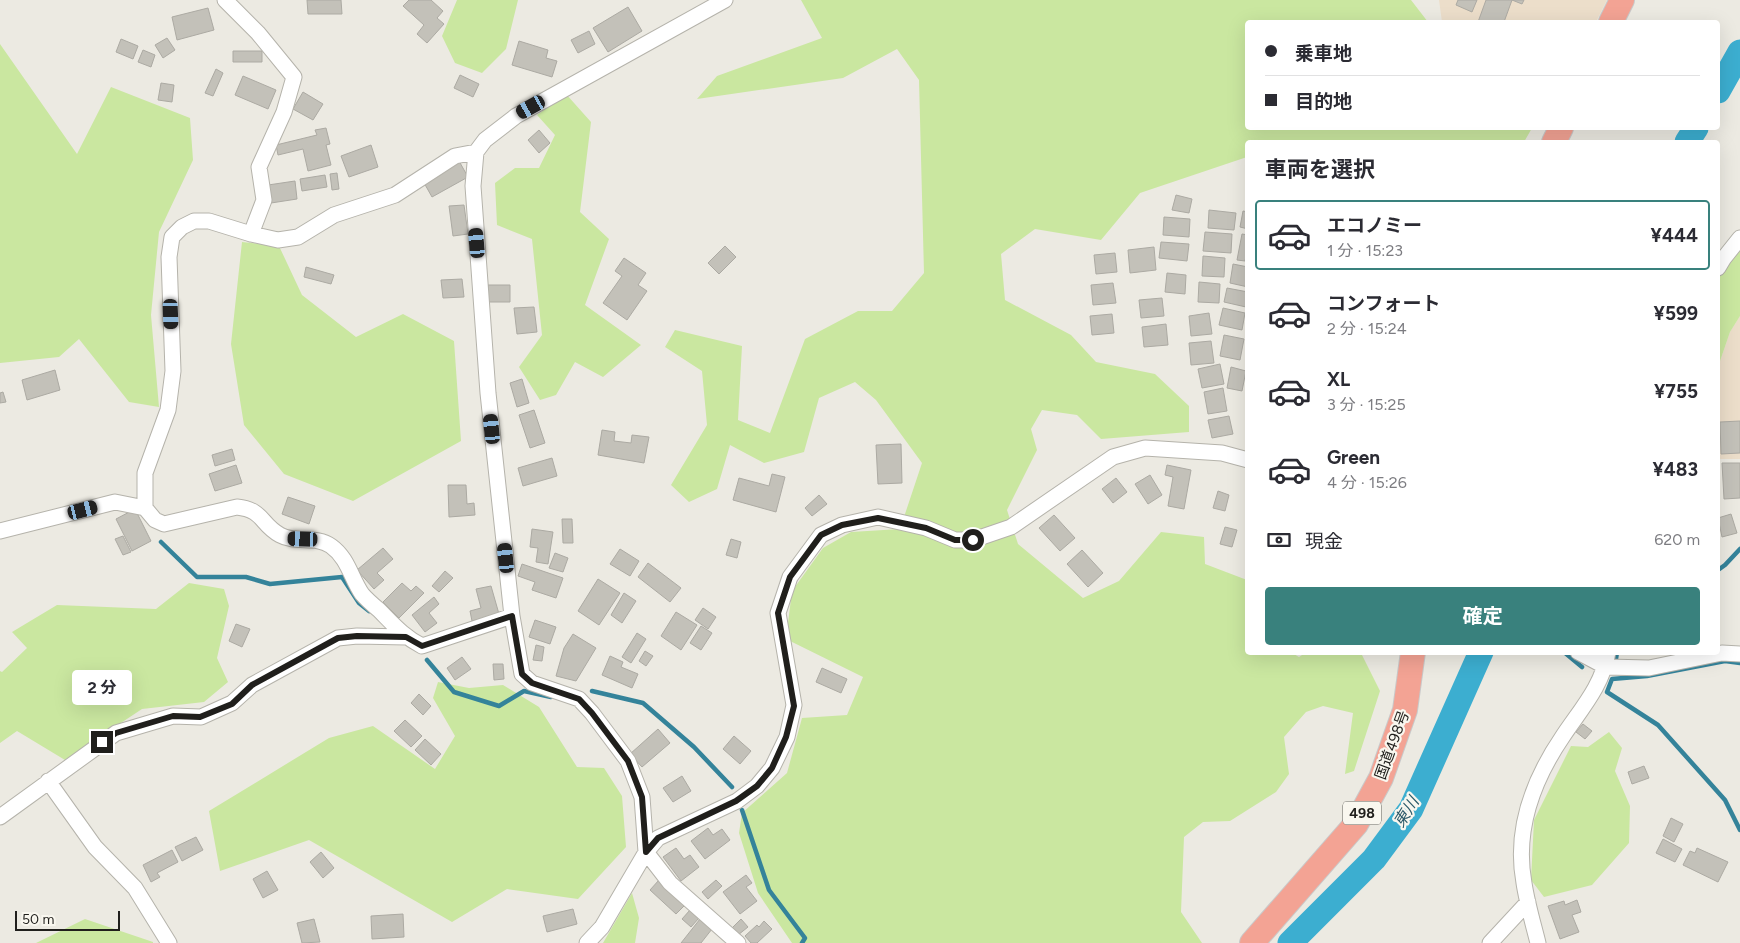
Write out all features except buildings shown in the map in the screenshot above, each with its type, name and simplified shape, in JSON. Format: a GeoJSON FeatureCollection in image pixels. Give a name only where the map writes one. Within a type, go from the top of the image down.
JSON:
{"type":"FeatureCollection","features":[{"type":"Feature","properties":{"kind":"highway"},"geometry":{"type":"LineString","coordinates":[[1612,20],[1622,0]]}},
{"type":"Feature","properties":{"kind":"highway","name":"国道498号"},"geometry":{"type":"LineString","coordinates":[[1252,943],[1356,824],[1381,778],[1405,710],[1414,655]]}},
{"type":"Feature","properties":{"kind":"street"},"geometry":{"type":"LineString","coordinates":[[225,0],[258,34],[294,77],[284,112],[258,167],[264,200],[251,234]]}},
{"type":"Feature","properties":{"kind":"street"},"geometry":{"type":"LineString","coordinates":[[724,0],[516,116],[485,140],[476,152],[473,186],[488,393],[512,616],[522,674],[532,683],[579,699],[592,713],[628,761],[642,797],[646,852],[670,884],[738,943]]}},
{"type":"Feature","properties":{"kind":"street"},"geometry":{"type":"LineString","coordinates":[[145,508],[145,473],[168,410],[173,371],[168,257],[172,237],[182,227],[194,221],[209,221],[278,240],[298,237],[334,215],[396,195],[455,156],[476,152]]}},
{"type":"Feature","properties":{"kind":"street"},"geometry":{"type":"LineString","coordinates":[[1720,265],[1740,238]]}},
{"type":"Feature","properties":{"kind":"street"},"geometry":{"type":"LineString","coordinates":[[587,943],[602,927],[646,852],[658,838],[736,801],[757,786],[772,768],[786,737],[794,706],[778,613],[790,577],[821,535],[842,525],[878,518],[926,528],[955,540],[973,540],[1011,527],[1113,457],[1145,448],[1222,452],[1245,459]]}},
{"type":"Feature","properties":{"kind":"street"},"geometry":{"type":"LineString","coordinates":[[0,530],[115,502],[145,508],[155,520],[164,524],[237,507],[249,508],[258,514],[273,530],[288,539],[318,540],[332,546],[347,564],[362,594],[406,637],[422,646],[512,616]]}},
{"type":"Feature","properties":{"kind":"street"},"geometry":{"type":"LineString","coordinates":[[0,816],[116,733],[173,716],[200,717],[232,704],[252,685],[338,638],[357,636],[406,637]]}},
{"type":"Feature","properties":{"kind":"street"},"geometry":{"type":"LineString","coordinates":[[1720,653],[1740,654]]}},
{"type":"Feature","properties":{"kind":"street"},"geometry":{"type":"LineString","coordinates":[[1589,655],[1649,668],[1712,655]]}},
{"type":"Feature","properties":{"kind":"street"},"geometry":{"type":"LineString","coordinates":[[1538,943],[1523,882],[1521,859],[1523,826],[1531,794],[1562,737],[1589,700],[1607,660]]}},
{"type":"Feature","properties":{"kind":"street"},"geometry":{"type":"LineString","coordinates":[[48,781],[95,847],[135,888],[169,943]]}},
{"type":"Feature","properties":{"kind":"street"},"geometry":{"type":"LineString","coordinates":[[1490,943],[1528,902]]}},
{"type":"Feature","properties":{"kind":"shaded area"},"geometry":{"type":"Polygon","coordinates":[[[1439,0],[1607,0],[1597,20],[1442,20],[1439,0]]]}},
{"type":"Feature","properties":{"kind":"shaded area"},"geometry":{"type":"Polygon","coordinates":[[[1740,316],[1740,459],[1720,459],[1720,361],[1730,332],[1740,316]]]}},
{"type":"Feature","properties":{"kind":"green space"},"geometry":{"type":"Polygon","coordinates":[[[457,0],[518,0],[506,49],[482,73],[455,63],[442,36],[457,0]]]}},
{"type":"Feature","properties":{"kind":"green space"},"geometry":{"type":"Polygon","coordinates":[[[801,0],[1411,0],[1426,20],[1245,20],[1245,130],[1531,130],[1525,140],[1245,140],[1245,158],[1140,193],[1101,240],[1035,229],[1001,254],[1005,300],[1071,335],[1096,362],[1155,374],[1189,406],[1189,432],[1101,439],[1077,415],[1042,410],[1031,429],[1037,450],[1007,510],[1018,544],[1083,598],[1119,581],[1161,532],[1204,537],[1205,564],[1245,579],[1245,655],[1296,655],[1299,657],[1302,655],[1362,655],[1380,691],[1354,771],[1345,774],[1353,713],[1323,706],[1306,712],[1284,737],[1289,774],[1276,792],[1230,821],[1203,822],[1184,837],[1181,912],[1202,943],[792,943],[758,893],[739,833],[742,813],[787,773],[802,718],[847,715],[863,677],[786,639],[792,591],[823,548],[851,532],[900,529],[922,463],[876,400],[855,382],[819,398],[804,452],[764,463],[730,445],[717,489],[689,502],[671,485],[707,425],[702,371],[665,347],[675,330],[742,346],[738,420],[770,433],[805,339],[858,311],[892,311],[924,273],[919,80],[897,49],[843,78],[697,99],[717,76],[822,38],[801,0]]]}},
{"type":"Feature","properties":{"kind":"green space"},"geometry":{"type":"Polygon","coordinates":[[[0,44],[77,154],[111,87],[190,118],[193,160],[159,232],[151,315],[159,407],[129,402],[79,339],[59,357],[0,363],[0,44]]]}},
{"type":"Feature","properties":{"kind":"green space"},"geometry":{"type":"Polygon","coordinates":[[[566,94],[591,122],[580,212],[609,239],[585,305],[641,345],[603,377],[575,362],[556,395],[540,400],[519,367],[542,335],[532,239],[497,225],[495,183],[515,168],[539,168],[555,135],[537,115],[566,94]]]}},
{"type":"Feature","properties":{"kind":"green space"},"geometry":{"type":"Polygon","coordinates":[[[242,242],[279,246],[302,295],[356,337],[403,314],[454,341],[461,441],[353,501],[284,474],[244,425],[231,344],[242,242]]]}},
{"type":"Feature","properties":{"kind":"green space"},"geometry":{"type":"Polygon","coordinates":[[[1740,249],[1740,316],[1730,332],[1720,361],[1720,275],[1740,249]]]}},
{"type":"Feature","properties":{"kind":"green space"},"geometry":{"type":"Polygon","coordinates":[[[189,583],[224,589],[229,606],[217,658],[228,682],[204,702],[142,709],[65,760],[17,731],[0,743],[0,671],[2,672],[27,648],[12,632],[57,605],[156,609],[189,583]]]}},
{"type":"Feature","properties":{"kind":"green space"},"geometry":{"type":"Polygon","coordinates":[[[438,682],[469,688],[503,685],[539,707],[577,767],[604,768],[622,796],[626,847],[578,899],[507,889],[452,922],[309,840],[220,871],[209,811],[329,738],[373,726],[435,769],[455,736],[433,698],[438,682]]]}},
{"type":"Feature","properties":{"kind":"green space"},"geometry":{"type":"Polygon","coordinates":[[[1609,732],[1622,748],[1615,771],[1630,806],[1629,843],[1592,885],[1544,897],[1531,880],[1534,820],[1571,746],[1588,747],[1609,732]]]}},
{"type":"Feature","properties":{"kind":"green space"},"geometry":{"type":"Polygon","coordinates":[[[632,893],[639,918],[635,943],[603,943],[632,893]]]}},
{"type":"Feature","properties":{"kind":"green space"},"geometry":{"type":"Polygon","coordinates":[[[85,919],[153,942],[153,943],[36,943],[85,919]]]}},
{"type":"Feature","properties":{"kind":"waterway","name":"東川"},"geometry":{"type":"LineString","coordinates":[[1720,87],[1740,52]]}},
{"type":"Feature","properties":{"kind":"waterway","name":"東川"},"geometry":{"type":"LineString","coordinates":[[1688,140],[1695,130]]}},
{"type":"Feature","properties":{"kind":"waterway"},"geometry":{"type":"LineString","coordinates":[[161,542],[197,577],[246,577],[270,584],[342,577],[359,603],[369,611]]}},
{"type":"Feature","properties":{"kind":"waterway"},"geometry":{"type":"LineString","coordinates":[[1720,569],[1740,549]]}},
{"type":"Feature","properties":{"kind":"waterway","name":"東川"},"geometry":{"type":"LineString","coordinates":[[1290,943],[1374,859],[1411,809],[1480,655]]}},
{"type":"Feature","properties":{"kind":"waterway"},"geometry":{"type":"LineString","coordinates":[[1568,655],[1582,667]]}},
{"type":"Feature","properties":{"kind":"waterway"},"geometry":{"type":"LineString","coordinates":[[1616,659],[1617,655]]}},
{"type":"Feature","properties":{"kind":"waterway"},"geometry":{"type":"LineString","coordinates":[[427,660],[454,692],[499,706],[524,691],[551,697]]}},
{"type":"Feature","properties":{"kind":"waterway"},"geometry":{"type":"LineString","coordinates":[[1740,663],[1725,661],[1647,676],[1612,679],[1607,692],[1658,725],[1725,800],[1740,830]]}},
{"type":"Feature","properties":{"kind":"waterway"},"geometry":{"type":"LineString","coordinates":[[592,691],[643,703],[694,747],[732,787]]}},
{"type":"Feature","properties":{"kind":"waterway"},"geometry":{"type":"LineString","coordinates":[[742,810],[769,890],[805,938],[802,943]]}},
{"type":"Feature","properties":{"kind":"route"},"geometry":{"type":"LineString","coordinates":[[102,742],[116,733],[173,716],[200,717],[232,704],[252,685],[338,638],[357,636],[406,637],[422,646],[512,616],[522,674],[532,683],[579,699],[592,713],[628,761],[642,797],[646,852],[658,838],[736,801],[757,786],[772,768],[786,737],[794,706],[778,613],[790,577],[821,535],[842,525],[878,518],[926,528],[955,540],[973,540]]}}]}
